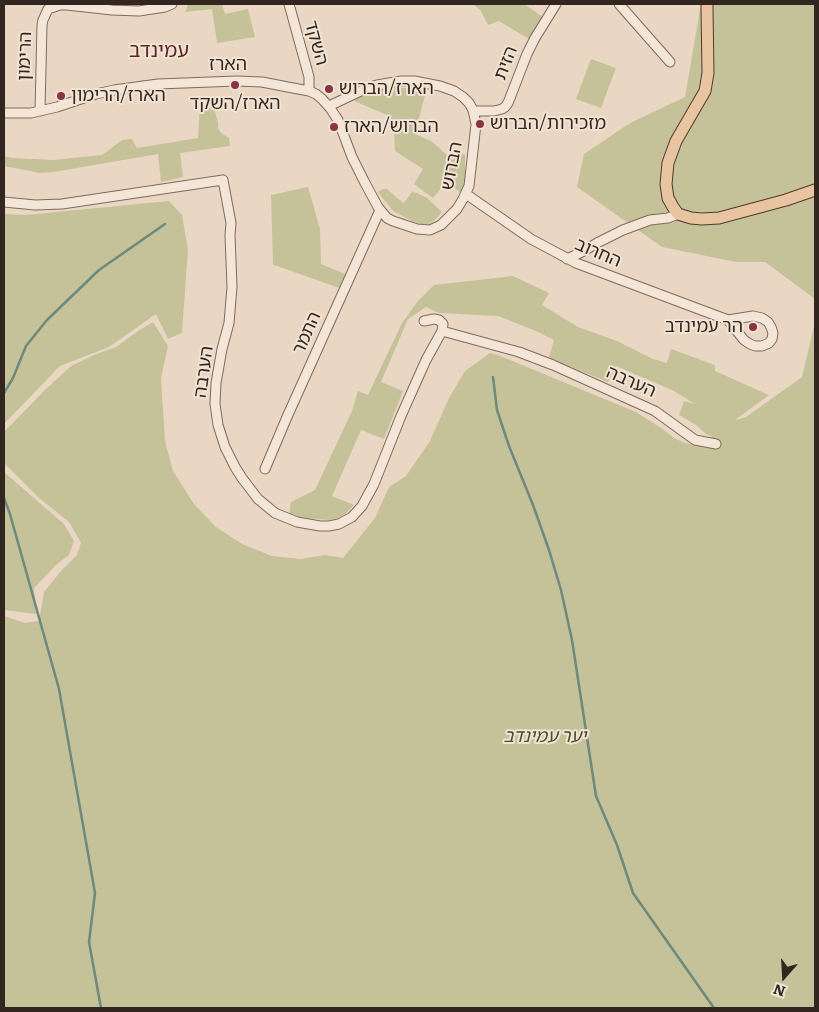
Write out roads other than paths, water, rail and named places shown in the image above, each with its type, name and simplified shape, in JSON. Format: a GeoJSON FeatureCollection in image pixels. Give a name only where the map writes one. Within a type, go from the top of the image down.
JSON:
{"type":"FeatureCollection","features":[{"type":"Feature","properties":{"kind":"main road"},"geometry":{"type":"LineString","coordinates":[[708,4],[708,74],[705,91],[676,141],[668,163],[666,184],[668,198],[672,207],[678,214],[692,218],[702,220],[720,218],[815,190]]}},
{"type":"Feature","properties":{"kind":"street","name":"הרימון"},"geometry":{"type":"LineString","coordinates":[[40,111],[42,25],[48,9],[67,5],[139,11],[172,4]]}},
{"type":"Feature","properties":{"kind":"street","name":"השקד"},"geometry":{"type":"LineString","coordinates":[[289,4],[308,77],[309,91]]}},
{"type":"Feature","properties":{"kind":"street","name":"הזית"},"geometry":{"type":"LineString","coordinates":[[473,111],[494,111],[505,107],[527,54],[556,4]]}},
{"type":"Feature","properties":{"kind":"street"},"geometry":{"type":"LineString","coordinates":[[619,4],[670,62]]}},
{"type":"Feature","properties":{"kind":"street","name":"הארז"},"geometry":{"type":"LineString","coordinates":[[4,113],[40,111],[114,90],[158,84],[206,81],[246,81],[278,84],[309,91],[319,96],[329,106]]}},
{"type":"Feature","properties":{"kind":"street"},"geometry":{"type":"LineString","coordinates":[[329,106],[377,85],[414,81],[433,84],[454,91],[466,100],[473,111]]}},
{"type":"Feature","properties":{"kind":"street","name":"הברוש"},"geometry":{"type":"LineString","coordinates":[[329,106],[338,120],[360,174],[380,210],[393,221],[417,229],[430,230],[441,225],[457,209],[466,194],[470,180],[476,124],[473,111]]}},
{"type":"Feature","properties":{"kind":"street","name":"הערבה"},"geometry":{"type":"LineString","coordinates":[[4,202],[35,205],[62,204],[223,180],[231,223],[232,287],[229,323],[222,348],[216,383],[215,404],[218,425],[225,447],[235,467],[258,499],[275,513],[297,522],[320,526],[339,524],[352,517],[362,506],[374,484],[426,360],[442,331],[443,324],[439,320],[424,321]]}},
{"type":"Feature","properties":{"kind":"street","name":"החרוב"},"geometry":{"type":"LineString","coordinates":[[466,194],[525,235],[567,259],[594,271],[728,320],[753,316],[762,318],[768,322],[772,329],[771,341],[762,346],[750,344],[744,340],[728,320]]}},
{"type":"Feature","properties":{"kind":"street","name":"התמר"},"geometry":{"type":"LineString","coordinates":[[265,469],[380,210]]}},
{"type":"Feature","properties":{"kind":"street"},"geometry":{"type":"LineString","coordinates":[[567,259],[623,230],[650,220],[668,218],[678,214]]}},
{"type":"Feature","properties":{"kind":"street","name":"הערבה"},"geometry":{"type":"LineString","coordinates":[[442,331],[519,352],[553,365],[654,411],[695,440],[716,444]]}},
{"type":"Feature","properties":{"kind":"waterway"},"geometry":{"type":"LineString","coordinates":[[4,393],[13,378],[26,346],[47,320],[99,270],[165,224]]}},
{"type":"Feature","properties":{"kind":"waterway"},"geometry":{"type":"LineString","coordinates":[[493,377],[497,410],[509,446],[533,505],[561,590],[572,640],[596,796],[617,845],[633,893],[714,1008]]}},
{"type":"Feature","properties":{"kind":"waterway"},"geometry":{"type":"LineString","coordinates":[[4,498],[59,689],[95,893],[89,942],[101,1008]]}},
{"type":"Feature","properties":{"kind":"place","name":"הארז/השקד"},"geometry":{"type":"Point","coordinates":[235,85]}},
{"type":"Feature","properties":{"kind":"place","name":"הארז/הברוש"},"geometry":{"type":"Point","coordinates":[329,89]}},
{"type":"Feature","properties":{"kind":"place","name":"הארז/הרימון"},"geometry":{"type":"Point","coordinates":[61,96]}},
{"type":"Feature","properties":{"kind":"place","name":"מזכירות/הברוש"},"geometry":{"type":"Point","coordinates":[480,124]}},
{"type":"Feature","properties":{"kind":"place","name":"הברוש/הארז"},"geometry":{"type":"Point","coordinates":[334,127]}},
{"type":"Feature","properties":{"kind":"place","name":"הר עמינדב"},"geometry":{"type":"Point","coordinates":[753,327]}},
{"type":"Feature","properties":{"kind":"district","name":"עמינדב"},"geometry":{"type":"Point","coordinates":[159,51]}},
{"type":"Feature","properties":{"kind":"park label","name":"יער עמינדב"},"geometry":{"type":"Point","coordinates":[545,737]}}]}
